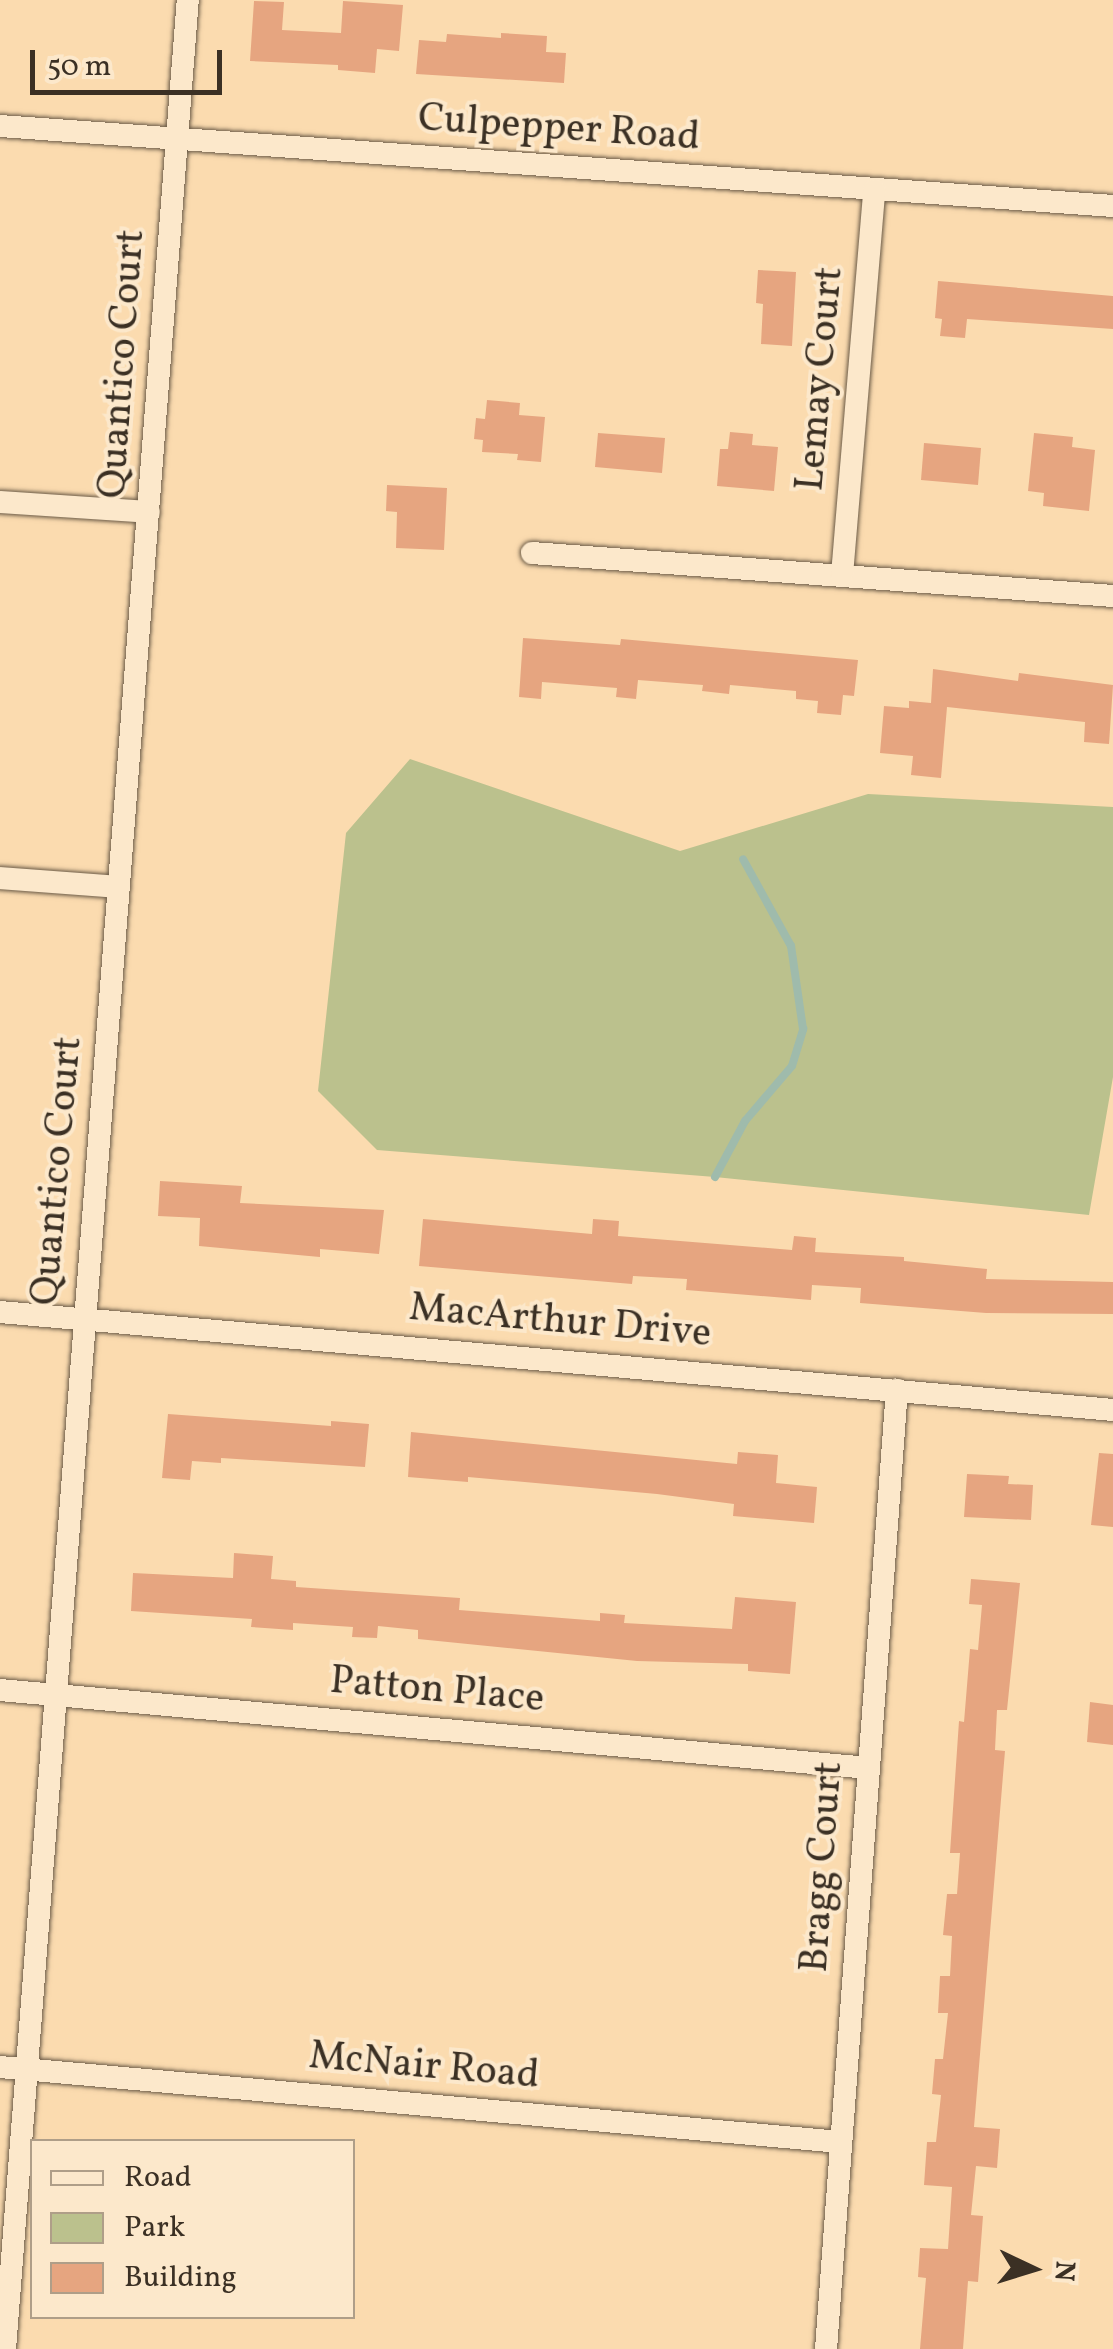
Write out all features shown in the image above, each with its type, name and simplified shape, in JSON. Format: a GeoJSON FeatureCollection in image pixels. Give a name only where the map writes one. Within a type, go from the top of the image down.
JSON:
{"type":"FeatureCollection","features":[{"type":"Feature","properties":{"kind":"street","name":"Quantico Court"},"geometry":{"type":"LineString","coordinates":[[5,2349],[188,0]]}},
{"type":"Feature","properties":{"kind":"street","name":"Culpepper Road"},"geometry":{"type":"LineString","coordinates":[[0,126],[1113,206]]}},
{"type":"Feature","properties":{"kind":"street","name":"Lemay Court"},"geometry":{"type":"LineString","coordinates":[[842,575],[874,190]]}},
{"type":"Feature","properties":{"kind":"street"},"geometry":{"type":"LineString","coordinates":[[0,502],[149,512]]}},
{"type":"Feature","properties":{"kind":"street"},"geometry":{"type":"LineString","coordinates":[[532,553],[1113,596]]}},
{"type":"Feature","properties":{"kind":"street"},"geometry":{"type":"LineString","coordinates":[[0,878],[119,887]]}},
{"type":"Feature","properties":{"kind":"street","name":"MacArthur Drive"},"geometry":{"type":"LineString","coordinates":[[0,1312],[1113,1410]]}},
{"type":"Feature","properties":{"kind":"street","name":"Bragg Court"},"geometry":{"type":"LineString","coordinates":[[826,2349],[897,1390]]}},
{"type":"Feature","properties":{"kind":"street","name":"Patton Place"},"geometry":{"type":"LineString","coordinates":[[0,1690],[868,1768]]}},
{"type":"Feature","properties":{"kind":"street","name":"McNair Road"},"geometry":{"type":"LineString","coordinates":[[0,2067],[841,2142]]}},
{"type":"Feature","properties":{"kind":"green space"},"geometry":{"type":"Polygon","coordinates":[[[410,759],[680,851],[868,794],[1113,807],[1113,1077],[1089,1215],[715,1177],[377,1150],[318,1091],[346,833],[410,759]]]}},
{"type":"Feature","properties":{"kind":"building"},"geometry":{"type":"Polygon","coordinates":[[[254,1],[284,2],[282,30],[341,33],[343,1],[403,5],[399,51],[377,49],[375,73],[338,70],[338,65],[250,61],[254,1]]]}},
{"type":"Feature","properties":{"kind":"building"},"geometry":{"type":"Polygon","coordinates":[[[501,33],[547,36],[546,52],[566,53],[564,83],[416,74],[419,40],[446,42],[447,34],[501,38],[501,33]]]}},
{"type":"Feature","properties":{"kind":"building"},"geometry":{"type":"Polygon","coordinates":[[[758,270],[796,272],[792,346],[761,344],[763,304],[756,303],[758,270]]]}},
{"type":"Feature","properties":{"kind":"building"},"geometry":{"type":"Polygon","coordinates":[[[938,281],[1113,296],[1113,329],[967,319],[965,338],[940,336],[942,319],[935,318],[938,281]]]}},
{"type":"Feature","properties":{"kind":"building"},"geometry":{"type":"Polygon","coordinates":[[[487,400],[520,403],[519,415],[545,417],[541,462],[517,460],[518,454],[482,452],[483,440],[474,439],[476,418],[485,419],[487,400]]]}},
{"type":"Feature","properties":{"kind":"building"},"geometry":{"type":"Polygon","coordinates":[[[730,432],[753,434],[752,445],[778,447],[774,491],[717,486],[720,449],[728,449],[730,432]]]}},
{"type":"Feature","properties":{"kind":"building"},"geometry":{"type":"Polygon","coordinates":[[[598,433],[665,438],[662,473],[595,467],[598,433]]]}},
{"type":"Feature","properties":{"kind":"building"},"geometry":{"type":"Polygon","coordinates":[[[1034,433],[1073,437],[1072,447],[1095,450],[1089,511],[1043,506],[1044,493],[1028,491],[1034,433]]]}},
{"type":"Feature","properties":{"kind":"building"},"geometry":{"type":"Polygon","coordinates":[[[924,443],[981,448],[978,485],[921,480],[924,443]]]}},
{"type":"Feature","properties":{"kind":"building"},"geometry":{"type":"Polygon","coordinates":[[[387,485],[447,488],[444,550],[396,548],[397,512],[386,511],[387,485]]]}},
{"type":"Feature","properties":{"kind":"building"},"geometry":{"type":"Polygon","coordinates":[[[523,638],[620,645],[621,639],[858,660],[854,696],[843,695],[841,715],[817,713],[818,701],[796,699],[796,691],[730,685],[729,694],[702,691],[703,685],[638,680],[636,699],[616,697],[617,688],[542,682],[541,699],[519,697],[523,638]]]}},
{"type":"Feature","properties":{"kind":"building"},"geometry":{"type":"Polygon","coordinates":[[[933,669],[1018,681],[1019,673],[1113,685],[1109,744],[1084,742],[1085,722],[947,707],[941,778],[911,775],[913,756],[880,753],[884,706],[909,708],[909,701],[931,703],[933,669]]]}},
{"type":"Feature","properties":{"kind":"building"},"geometry":{"type":"Polygon","coordinates":[[[160,1181],[242,1186],[240,1203],[384,1210],[379,1254],[320,1249],[320,1257],[199,1246],[200,1218],[158,1216],[160,1181]]]}},
{"type":"Feature","properties":{"kind":"building"},"geometry":{"type":"Polygon","coordinates":[[[423,1219],[592,1234],[593,1219],[619,1221],[618,1236],[792,1250],[794,1236],[816,1238],[815,1252],[904,1257],[904,1261],[987,1269],[986,1279],[1113,1282],[1113,1314],[986,1313],[860,1303],[861,1288],[812,1285],[811,1300],[686,1290],[687,1279],[633,1276],[632,1284],[419,1266],[423,1219]]]}},
{"type":"Feature","properties":{"kind":"building"},"geometry":{"type":"Polygon","coordinates":[[[168,1414],[331,1426],[331,1421],[369,1424],[365,1467],[221,1458],[221,1463],[192,1461],[190,1480],[162,1478],[168,1414]]]}},
{"type":"Feature","properties":{"kind":"building"},"geometry":{"type":"Polygon","coordinates":[[[411,1432],[737,1464],[738,1452],[778,1455],[776,1483],[817,1487],[814,1523],[733,1516],[734,1504],[657,1494],[468,1477],[468,1482],[408,1477],[411,1432]]]}},
{"type":"Feature","properties":{"kind":"building"},"geometry":{"type":"Polygon","coordinates":[[[1099,1453],[1113,1454],[1113,1527],[1091,1525],[1099,1453]]]}},
{"type":"Feature","properties":{"kind":"building"},"geometry":{"type":"Polygon","coordinates":[[[967,1474],[1009,1476],[1008,1484],[1033,1485],[1031,1520],[964,1517],[967,1474]]]}},
{"type":"Feature","properties":{"kind":"building"},"geometry":{"type":"Polygon","coordinates":[[[234,1553],[273,1556],[271,1579],[296,1581],[296,1587],[460,1598],[459,1610],[600,1621],[600,1613],[625,1615],[624,1623],[732,1629],[735,1597],[796,1602],[790,1674],[748,1671],[748,1664],[637,1661],[418,1639],[418,1630],[378,1626],[377,1638],[352,1637],[353,1627],[293,1623],[293,1630],[251,1627],[252,1619],[131,1611],[133,1573],[233,1578],[234,1553]]]}},
{"type":"Feature","properties":{"kind":"building"},"geometry":{"type":"Polygon","coordinates":[[[971,1579],[1020,1583],[1007,1710],[997,1710],[995,1750],[1005,1751],[974,2127],[1000,2129],[997,2168],[976,2166],[971,2215],[983,2216],[978,2282],[968,2281],[963,2349],[920,2349],[926,2278],[918,2277],[920,2248],[948,2249],[952,2187],[924,2185],[927,2142],[936,2142],[941,2095],[932,2094],[935,2059],[943,2059],[948,2013],[938,2013],[940,1976],[950,1976],[952,1936],[943,1935],[947,1894],[957,1894],[960,1853],[950,1853],[959,1721],[964,1722],[970,1649],[978,1650],[982,1605],[969,1604],[971,1579]]]}},
{"type":"Feature","properties":{"kind":"building"},"geometry":{"type":"Polygon","coordinates":[[[1090,1702],[1113,1705],[1113,1745],[1087,1742],[1090,1702]]]}},
{"type":"Feature","properties":{"kind":"waterway"},"geometry":{"type":"LineString","coordinates":[[715,1177],[745,1121],[792,1066],[803,1029],[791,946],[743,859]]}}]}
